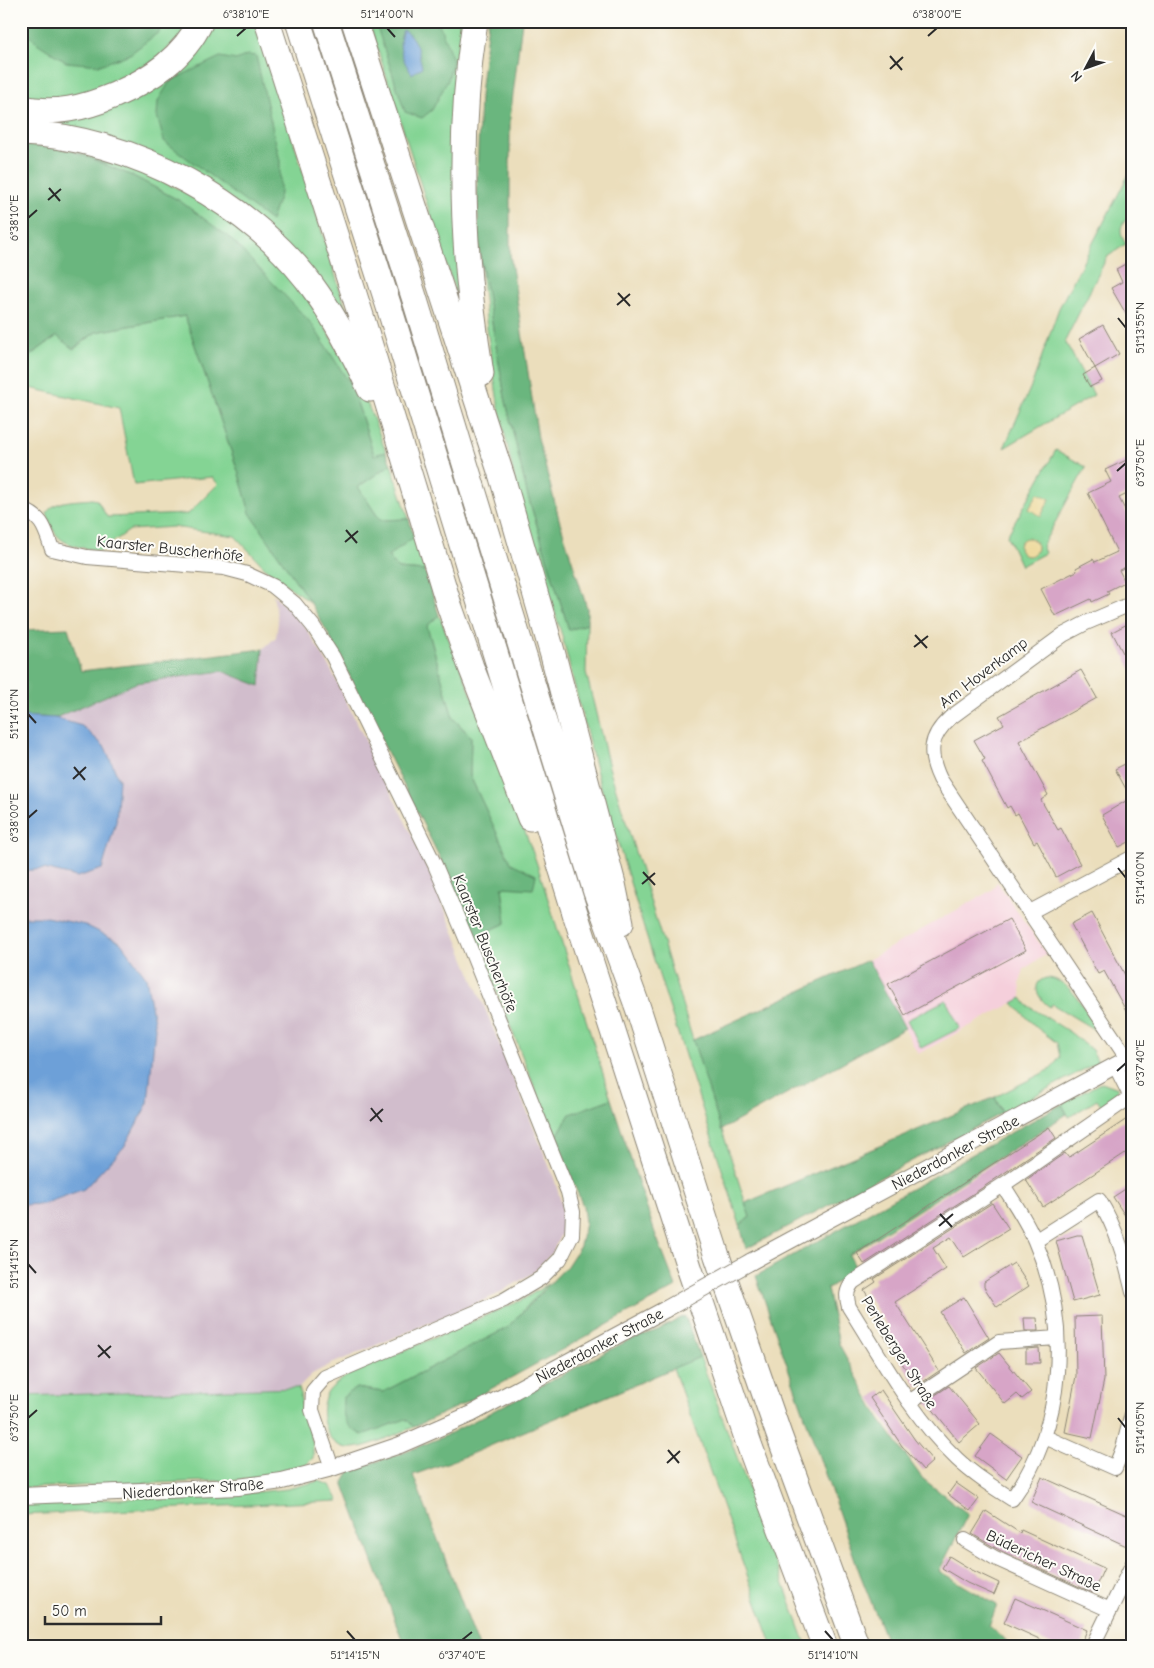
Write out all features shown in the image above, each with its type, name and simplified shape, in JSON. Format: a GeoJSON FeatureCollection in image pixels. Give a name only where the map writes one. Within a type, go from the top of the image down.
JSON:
{"type":"FeatureCollection","features":[{"type":"Feature","properties":{"kind":"highway"},"geometry":{"type":"LineString","coordinates":[[21,108],[53,111],[75,109],[137,85],[161,70],[178,54],[201,21]]}},
{"type":"Feature","properties":{"kind":"highway"},"geometry":{"type":"LineString","coordinates":[[267,21],[471,667],[528,812],[575,913]]}},
{"type":"Feature","properties":{"kind":"highway"},"geometry":{"type":"LineString","coordinates":[[298,21],[392,317],[575,913],[699,1296],[750,1447],[825,1647]]}},
{"type":"Feature","properties":{"kind":"highway"},"geometry":{"type":"LineString","coordinates":[[326,21],[415,300],[596,892],[638,1008],[717,1256],[857,1647]]}},
{"type":"Feature","properties":{"kind":"highway"},"geometry":{"type":"LineString","coordinates":[[354,21],[502,477],[553,655],[608,866],[638,1008]]}},
{"type":"Feature","properties":{"kind":"highway"},"geometry":{"type":"LineString","coordinates":[[475,21],[467,89],[464,137],[466,257],[474,328],[502,477]]}},
{"type":"Feature","properties":{"kind":"highway"},"geometry":{"type":"LineString","coordinates":[[21,133],[77,140],[111,148],[155,165],[228,206],[267,236],[317,292],[336,323],[357,361],[412,482]]}},
{"type":"Feature","properties":{"kind":"street","name":"Kaarster Buscherhöfe"},"geometry":{"type":"LineString","coordinates":[[21,509],[39,519],[45,527],[52,549],[87,557],[224,568],[247,574],[273,586],[295,604],[314,626],[332,657],[435,865],[468,942],[568,1192],[573,1212],[572,1235],[560,1259],[541,1278],[504,1300],[326,1377],[313,1391],[312,1410],[332,1468]]}},
{"type":"Feature","properties":{"kind":"street","name":"Am Hoverkamp"},"geometry":{"type":"LineString","coordinates":[[1125,1060],[1030,912],[940,779],[932,758],[932,748],[938,730],[950,718],[1055,640],[1086,623],[1133,603]]}},
{"type":"Feature","properties":{"kind":"street"},"geometry":{"type":"LineString","coordinates":[[1030,912],[1133,857]]}},
{"type":"Feature","properties":{"kind":"street","name":"Niederdonker Straße"},"geometry":{"type":"LineString","coordinates":[[21,1496],[238,1487],[282,1481],[332,1468],[400,1445],[471,1414],[1125,1060]]}},
{"type":"Feature","properties":{"kind":"street","name":"Perleberger Straße"},"geometry":{"type":"LineString","coordinates":[[1045,1437],[1027,1479],[1012,1499],[978,1477],[957,1460],[937,1439],[909,1402],[849,1307],[846,1298],[847,1289],[853,1282],[1003,1185],[1129,1098],[1125,1060]]}},
{"type":"Feature","properties":{"kind":"street"},"geometry":{"type":"LineString","coordinates":[[1003,1185],[1035,1240],[1050,1286],[1058,1338],[1057,1374],[1045,1437],[1115,1468],[1123,1448],[1133,1410]]}},
{"type":"Feature","properties":{"kind":"street"},"geometry":{"type":"LineString","coordinates":[[1035,1240],[1099,1200],[1108,1214],[1118,1237],[1133,1292]]}},
{"type":"Feature","properties":{"kind":"street"},"geometry":{"type":"LineString","coordinates":[[909,1402],[999,1342],[1058,1338]]}},
{"type":"Feature","properties":{"kind":"street","name":"Büdericher Straße"},"geometry":{"type":"LineString","coordinates":[[965,1540],[995,1558],[1110,1610]]}},
{"type":"Feature","properties":{"kind":"street","name":"Büdericher Straße"},"geometry":{"type":"LineString","coordinates":[[1092,1647],[1133,1563]]}},
{"type":"Feature","properties":{"kind":"shaded area"},"geometry":{"type":"Polygon","coordinates":[[[273,594],[304,625],[328,664],[427,866],[554,1178],[562,1205],[562,1232],[551,1254],[533,1273],[496,1295],[329,1365],[312,1374],[299,1388],[21,1396],[21,716],[55,718],[136,683],[222,671],[260,686],[263,649],[276,637],[278,622],[273,594]]]}},
{"type":"Feature","properties":{"kind":"shaded area"},"geometry":{"type":"Polygon","coordinates":[[[997,882],[1047,954],[1024,969],[1020,983],[1022,998],[918,1054],[868,960],[992,890],[997,882]]]}},
{"type":"Feature","properties":{"kind":"green space"},"geometry":{"type":"Polygon","coordinates":[[[21,21],[189,21],[181,36],[157,59],[103,89],[57,100],[21,97],[21,21]]]}},
{"type":"Feature","properties":{"kind":"green space"},"geometry":{"type":"Polygon","coordinates":[[[21,21],[163,21],[159,32],[130,54],[100,65],[66,62],[37,43],[21,25],[21,21]]]}},
{"type":"Feature","properties":{"kind":"green space"},"geometry":{"type":"Polygon","coordinates":[[[212,21],[256,21],[350,322],[347,323],[240,207],[21,126],[21,117],[78,116],[212,21]]]}},
{"type":"Feature","properties":{"kind":"green space"},"geometry":{"type":"Polygon","coordinates":[[[368,21],[469,21],[465,323],[374,38],[368,21]]]}},
{"type":"Feature","properties":{"kind":"green space"},"geometry":{"type":"Polygon","coordinates":[[[375,21],[438,21],[453,60],[448,80],[432,110],[422,118],[405,112],[375,21]]]}},
{"type":"Feature","properties":{"kind":"green space"},"geometry":{"type":"Polygon","coordinates":[[[488,21],[522,21],[510,119],[510,254],[538,438],[559,519],[587,608],[587,624],[569,630],[527,493],[505,397],[479,248],[477,177],[480,96],[488,21]]]}},
{"type":"Feature","properties":{"kind":"green space"},"geometry":{"type":"Polygon","coordinates":[[[247,55],[256,56],[280,161],[280,194],[271,221],[164,141],[157,116],[158,101],[170,81],[220,57],[236,60],[247,55]]]}},
{"type":"Feature","properties":{"kind":"green space"},"geometry":{"type":"Polygon","coordinates":[[[21,144],[70,150],[135,177],[180,201],[230,238],[311,323],[352,387],[374,455],[386,452],[391,464],[358,487],[380,520],[409,519],[414,537],[388,556],[398,569],[425,571],[439,615],[427,626],[453,718],[471,737],[470,776],[511,863],[536,875],[533,889],[502,887],[506,923],[475,937],[442,862],[329,635],[310,602],[250,513],[239,474],[185,316],[96,332],[73,349],[57,336],[21,362],[21,144]]]}},
{"type":"Feature","properties":{"kind":"green space"},"geometry":{"type":"Polygon","coordinates":[[[71,150],[139,171],[172,186],[232,221],[259,244],[284,269],[313,306],[360,388],[386,452],[374,455],[352,387],[180,201],[135,177],[71,150]]]}},
{"type":"Feature","properties":{"kind":"green space"},"geometry":{"type":"Polygon","coordinates":[[[1133,166],[1133,215],[1125,221],[1121,228],[1123,240],[1126,244],[1107,257],[1065,341],[1094,395],[1004,448],[1032,384],[1059,308],[1133,166]]]}},
{"type":"Feature","properties":{"kind":"green space"},"geometry":{"type":"Polygon","coordinates":[[[479,248],[505,397],[527,493],[569,630],[587,624],[586,672],[609,767],[750,1217],[740,1225],[646,935],[598,777],[561,632],[517,490],[498,403],[487,329],[479,248]]]}},
{"type":"Feature","properties":{"kind":"green space"},"geometry":{"type":"Polygon","coordinates":[[[185,316],[239,474],[250,512],[310,602],[269,572],[235,536],[173,527],[130,530],[100,551],[62,540],[52,527],[47,513],[50,508],[61,503],[92,499],[97,500],[107,517],[188,514],[218,484],[212,477],[134,485],[119,408],[21,386],[21,362],[57,336],[74,349],[96,332],[185,316]]]}},
{"type":"Feature","properties":{"kind":"green space"},"geometry":{"type":"Polygon","coordinates":[[[1056,450],[1086,467],[1042,546],[1045,553],[1021,566],[1007,536],[1056,450]]]}},
{"type":"Feature","properties":{"kind":"green space"},"geometry":{"type":"Polygon","coordinates":[[[391,464],[409,519],[380,520],[358,487],[391,464]]]}},
{"type":"Feature","properties":{"kind":"green space"},"geometry":{"type":"Polygon","coordinates":[[[414,537],[425,571],[398,569],[388,556],[414,537]]]}},
{"type":"Feature","properties":{"kind":"green space"},"geometry":{"type":"Polygon","coordinates":[[[439,615],[503,772],[536,861],[611,1099],[570,1114],[555,1139],[475,937],[506,923],[502,887],[533,888],[511,864],[470,776],[471,737],[453,718],[427,626],[439,615]]]}},
{"type":"Feature","properties":{"kind":"green space"},"geometry":{"type":"Polygon","coordinates":[[[68,628],[81,671],[263,649],[260,686],[222,671],[136,683],[55,718],[21,716],[21,630],[68,628]]]}},
{"type":"Feature","properties":{"kind":"green space"},"geometry":{"type":"Polygon","coordinates":[[[868,960],[905,1028],[721,1130],[693,1040],[868,960]]]}},
{"type":"Feature","properties":{"kind":"green space"},"geometry":{"type":"Polygon","coordinates":[[[1046,978],[1055,979],[1070,989],[1097,1029],[1095,1030],[1052,1004],[1050,1007],[1042,1000],[1037,988],[1041,980],[1046,978]]]}},
{"type":"Feature","properties":{"kind":"green space"},"geometry":{"type":"Polygon","coordinates":[[[1022,998],[1027,1005],[1071,1033],[1092,1050],[1098,1062],[1002,1113],[995,1097],[1051,1069],[1060,1057],[1057,1043],[1036,1027],[1013,1003],[1022,998]]]}},
{"type":"Feature","properties":{"kind":"green space"},"geometry":{"type":"Polygon","coordinates":[[[946,1000],[960,1028],[921,1048],[907,1020],[946,1000]]]}},
{"type":"Feature","properties":{"kind":"green space"},"geometry":{"type":"Polygon","coordinates":[[[1102,1082],[1118,1088],[1114,1103],[1104,1110],[1097,1100],[1069,1117],[1062,1104],[1102,1082]]]}},
{"type":"Feature","properties":{"kind":"green space"},"geometry":{"type":"Polygon","coordinates":[[[995,1097],[1002,1113],[746,1249],[740,1225],[750,1217],[745,1203],[995,1097]]]}},
{"type":"Feature","properties":{"kind":"green space"},"geometry":{"type":"Polygon","coordinates":[[[611,1099],[655,1233],[676,1287],[465,1403],[414,1427],[406,1419],[362,1435],[351,1428],[345,1420],[343,1397],[356,1388],[383,1392],[507,1328],[567,1266],[580,1246],[585,1223],[583,1206],[555,1139],[570,1114],[611,1099]]]}},
{"type":"Feature","properties":{"kind":"green space"},"geometry":{"type":"Polygon","coordinates":[[[1062,1104],[1067,1114],[849,1255],[856,1268],[827,1289],[839,1344],[879,1418],[922,1478],[968,1514],[939,1571],[997,1605],[989,1626],[1014,1647],[889,1647],[860,1574],[756,1276],[1062,1104]]]}},
{"type":"Feature","properties":{"kind":"green space"},"geometry":{"type":"Polygon","coordinates":[[[548,1284],[507,1328],[383,1392],[356,1388],[406,1419],[414,1427],[372,1444],[355,1448],[340,1446],[328,1434],[324,1426],[324,1399],[330,1389],[342,1379],[522,1300],[548,1284]]]}},
{"type":"Feature","properties":{"kind":"green space"},"geometry":{"type":"Polygon","coordinates":[[[685,1316],[700,1357],[466,1456],[413,1475],[479,1647],[405,1647],[343,1482],[351,1470],[403,1453],[445,1436],[627,1341],[658,1330],[685,1316]]]}},
{"type":"Feature","properties":{"kind":"green space"},"geometry":{"type":"Polygon","coordinates":[[[700,1357],[807,1647],[773,1647],[673,1368],[700,1357]]]}},
{"type":"Feature","properties":{"kind":"green space"},"geometry":{"type":"Polygon","coordinates":[[[299,1388],[303,1413],[313,1443],[313,1458],[304,1467],[281,1475],[239,1480],[21,1488],[21,1396],[299,1388]]]}},
{"type":"Feature","properties":{"kind":"green space"},"geometry":{"type":"Polygon","coordinates":[[[319,1481],[330,1485],[339,1501],[21,1515],[21,1503],[237,1494],[287,1489],[319,1481]]]}},
{"type":"Feature","properties":{"kind":"sand"},"geometry":{"type":"Polygon","coordinates":[[[1038,493],[1050,499],[1041,516],[1029,509],[1038,493]]]}},
{"type":"Feature","properties":{"kind":"sand"},"geometry":{"type":"Polygon","coordinates":[[[1028,538],[1034,541],[1037,547],[1034,553],[1028,556],[1022,553],[1019,547],[1022,541],[1028,538]]]}},
{"type":"Feature","properties":{"kind":"water"},"geometry":{"type":"Polygon","coordinates":[[[403,30],[414,41],[422,67],[412,74],[400,47],[403,30]]]}},
{"type":"Feature","properties":{"kind":"water"},"geometry":{"type":"Polygon","coordinates":[[[21,716],[55,718],[82,726],[105,747],[119,780],[116,822],[102,869],[77,877],[44,869],[21,871],[21,716]]]}},
{"type":"Feature","properties":{"kind":"water"},"geometry":{"type":"Polygon","coordinates":[[[21,917],[46,917],[85,925],[120,942],[146,977],[155,1028],[148,1103],[124,1147],[84,1189],[43,1204],[21,1205],[21,917]]]}},
{"type":"Feature","properties":{"kind":"building"},"geometry":{"type":"Polygon","coordinates":[[[1133,260],[1133,326],[1111,288],[1122,282],[1116,269],[1133,260]]]}},
{"type":"Feature","properties":{"kind":"building"},"geometry":{"type":"Polygon","coordinates":[[[1103,325],[1119,354],[1095,368],[1079,339],[1103,325]]]}},
{"type":"Feature","properties":{"kind":"building"},"geometry":{"type":"Polygon","coordinates":[[[1095,368],[1102,381],[1090,387],[1083,375],[1095,368]]]}},
{"type":"Feature","properties":{"kind":"building"},"geometry":{"type":"Polygon","coordinates":[[[1133,457],[1133,491],[1119,498],[1133,525],[1133,564],[1119,570],[1125,582],[1107,591],[1109,594],[1092,602],[1091,599],[1055,616],[1041,589],[1077,571],[1076,568],[1093,559],[1095,562],[1117,552],[1088,493],[1111,482],[1105,470],[1133,457]]]}},
{"type":"Feature","properties":{"kind":"building"},"geometry":{"type":"Polygon","coordinates":[[[1133,621],[1133,672],[1112,632],[1133,621]]]}},
{"type":"Feature","properties":{"kind":"building"},"geometry":{"type":"Polygon","coordinates":[[[1081,670],[1097,698],[1019,741],[1048,795],[1041,800],[1058,830],[1061,828],[1080,864],[1056,877],[1037,841],[1034,843],[1018,813],[1015,815],[1010,806],[1007,808],[982,761],[985,759],[974,740],[1004,724],[999,716],[1081,670]]]}},
{"type":"Feature","properties":{"kind":"building"},"geometry":{"type":"Polygon","coordinates":[[[1133,760],[1133,840],[1119,847],[1102,815],[1131,798],[1115,769],[1133,760]]]}},
{"type":"Feature","properties":{"kind":"building"},"geometry":{"type":"Polygon","coordinates":[[[1092,913],[1125,975],[1133,971],[1133,1023],[1104,971],[1098,974],[1071,924],[1092,913]]]}},
{"type":"Feature","properties":{"kind":"building"},"geometry":{"type":"Polygon","coordinates":[[[1009,919],[1026,950],[905,1015],[888,984],[1009,919]]]}},
{"type":"Feature","properties":{"kind":"building"},"geometry":{"type":"Polygon","coordinates":[[[1133,1115],[1133,1148],[1043,1207],[1026,1180],[1065,1153],[1068,1157],[1071,1156],[1133,1115]]]}},
{"type":"Feature","properties":{"kind":"building"},"geometry":{"type":"Polygon","coordinates":[[[1049,1127],[1056,1138],[864,1264],[857,1253],[1049,1127]]]}},
{"type":"Feature","properties":{"kind":"building"},"geometry":{"type":"Polygon","coordinates":[[[1133,1184],[1133,1228],[1113,1197],[1133,1184]]]}},
{"type":"Feature","properties":{"kind":"building"},"geometry":{"type":"Polygon","coordinates":[[[992,1203],[1009,1229],[964,1257],[951,1237],[933,1248],[946,1269],[895,1302],[939,1371],[917,1386],[883,1334],[890,1330],[864,1290],[876,1282],[874,1279],[992,1203]]]}},
{"type":"Feature","properties":{"kind":"building"},"geometry":{"type":"Polygon","coordinates":[[[1082,1235],[1100,1295],[1073,1302],[1056,1241],[1082,1235]]]}},
{"type":"Feature","properties":{"kind":"building"},"geometry":{"type":"Polygon","coordinates":[[[1014,1263],[1029,1286],[997,1307],[984,1287],[984,1282],[1014,1263]]]}},
{"type":"Feature","properties":{"kind":"building"},"geometry":{"type":"Polygon","coordinates":[[[964,1297],[989,1338],[966,1353],[940,1312],[964,1297]]]}},
{"type":"Feature","properties":{"kind":"building"},"geometry":{"type":"Polygon","coordinates":[[[1102,1316],[1104,1380],[1092,1438],[1065,1432],[1076,1376],[1075,1317],[1102,1316]]]}},
{"type":"Feature","properties":{"kind":"building"},"geometry":{"type":"Polygon","coordinates":[[[1024,1318],[1037,1318],[1038,1331],[1025,1331],[1024,1318]]]}},
{"type":"Feature","properties":{"kind":"building"},"geometry":{"type":"Polygon","coordinates":[[[1039,1348],[1040,1363],[1026,1363],[1026,1349],[1039,1348]]]}},
{"type":"Feature","properties":{"kind":"building"},"geometry":{"type":"Polygon","coordinates":[[[999,1353],[1031,1392],[1022,1399],[1017,1394],[1005,1404],[976,1368],[999,1353]]]}},
{"type":"Feature","properties":{"kind":"building"},"geometry":{"type":"Polygon","coordinates":[[[949,1386],[980,1424],[959,1442],[926,1401],[949,1386]]]}},
{"type":"Feature","properties":{"kind":"building"},"geometry":{"type":"Polygon","coordinates":[[[881,1390],[915,1440],[933,1461],[923,1470],[902,1446],[870,1398],[881,1390]]]}},
{"type":"Feature","properties":{"kind":"building"},"geometry":{"type":"Polygon","coordinates":[[[991,1434],[1022,1456],[1006,1479],[975,1456],[991,1434]]]}},
{"type":"Feature","properties":{"kind":"building"},"geometry":{"type":"Polygon","coordinates":[[[1042,1477],[1133,1518],[1133,1549],[1031,1502],[1042,1477]]]}},
{"type":"Feature","properties":{"kind":"building"},"geometry":{"type":"Polygon","coordinates":[[[956,1483],[979,1499],[970,1511],[948,1494],[956,1483]]]}},
{"type":"Feature","properties":{"kind":"building"},"geometry":{"type":"Polygon","coordinates":[[[986,1511],[1020,1533],[1021,1530],[1104,1568],[1093,1593],[999,1550],[972,1534],[986,1511]]]}},
{"type":"Feature","properties":{"kind":"building"},"geometry":{"type":"Polygon","coordinates":[[[949,1556],[999,1583],[994,1595],[967,1583],[942,1568],[949,1556]]]}},
{"type":"Feature","properties":{"kind":"building"},"geometry":{"type":"Polygon","coordinates":[[[1015,1598],[1087,1630],[1080,1647],[1057,1647],[1004,1623],[1015,1598]]]}}]}
